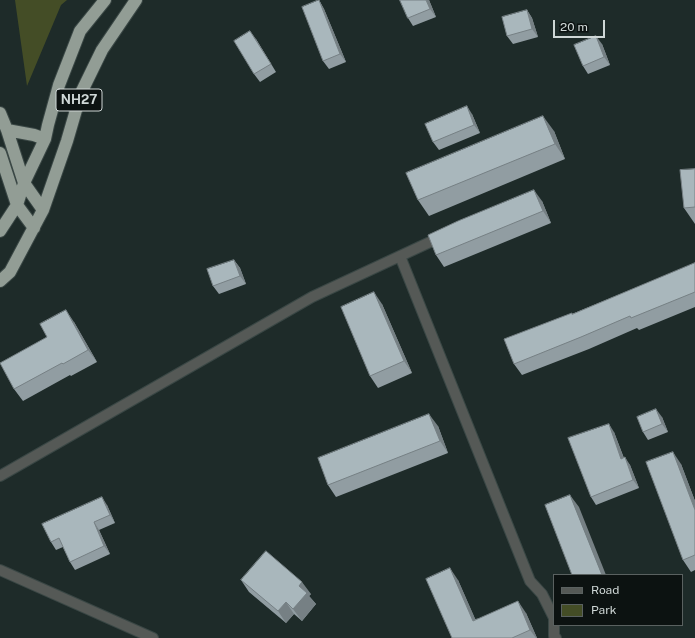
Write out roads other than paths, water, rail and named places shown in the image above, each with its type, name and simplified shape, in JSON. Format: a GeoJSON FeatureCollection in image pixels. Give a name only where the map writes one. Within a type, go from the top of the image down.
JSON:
{"type":"FeatureCollection","features":[{"type":"Feature","properties":{"kind":"highway","name":"NH27"},"geometry":{"type":"LineString","coordinates":[[0,231],[17,205],[24,184],[45,139],[59,85],[80,31],[105,0]]}},
{"type":"Feature","properties":{"kind":"highway","name":"NH27"},"geometry":{"type":"LineString","coordinates":[[0,281],[10,272],[43,210],[67,141],[81,93],[102,50],[136,0]]}},
{"type":"Feature","properties":{"kind":"highway"},"geometry":{"type":"LineString","coordinates":[[0,113],[24,184],[43,210]]}},
{"type":"Feature","properties":{"kind":"highway"},"geometry":{"type":"LineString","coordinates":[[7,130],[34,135],[45,139]]}},
{"type":"Feature","properties":{"kind":"highway"},"geometry":{"type":"LineString","coordinates":[[0,153],[17,205],[34,228]]}},
{"type":"Feature","properties":{"kind":"street"},"geometry":{"type":"LineString","coordinates":[[0,476],[312,297],[454,231]]}},
{"type":"Feature","properties":{"kind":"street"},"geometry":{"type":"LineString","coordinates":[[400,256],[530,582],[542,594],[553,616]]}},
{"type":"Feature","properties":{"kind":"street"},"geometry":{"type":"LineString","coordinates":[[0,570],[153,638]]}},
{"type":"Feature","properties":{"kind":"street"},"geometry":{"type":"LineString","coordinates":[[554,626],[554,636],[556,638]]}}]}
